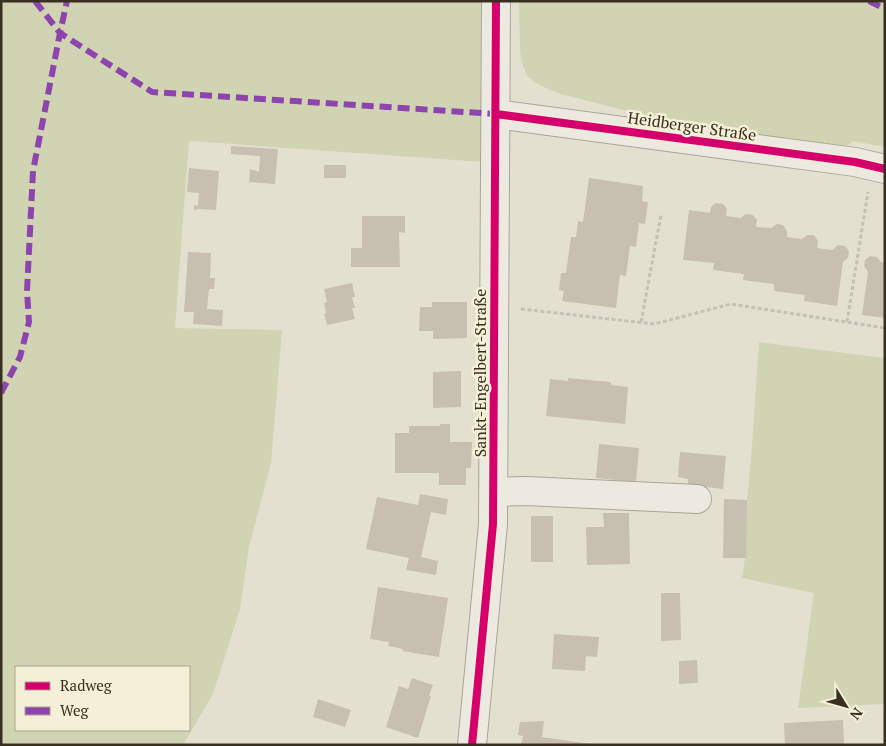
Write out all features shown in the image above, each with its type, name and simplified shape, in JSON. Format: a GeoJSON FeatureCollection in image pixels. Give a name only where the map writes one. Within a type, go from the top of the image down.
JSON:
{"type":"FeatureCollection","features":[{"type":"Feature","properties":{"kind":"street","name":"Sankt-Engelbert-Straße"},"geometry":{"type":"LineString","coordinates":[[472,745],[493,524],[496,1]]}},
{"type":"Feature","properties":{"kind":"street","name":"Heidberger Straße"},"geometry":{"type":"LineString","coordinates":[[496,114],[854,162],[878,168]]}},
{"type":"Feature","properties":{"kind":"street"},"geometry":{"type":"LineString","coordinates":[[493,492],[526,491],[697,499]]}},
{"type":"Feature","properties":{"kind":"path"},"geometry":{"type":"LineString","coordinates":[[847,322],[878,168]]}},
{"type":"Feature","properties":{"kind":"path"},"geometry":{"type":"LineString","coordinates":[[641,322],[660,215]]}},
{"type":"Feature","properties":{"kind":"path"},"geometry":{"type":"LineString","coordinates":[[494,305],[654,324],[731,304],[885,328]]}},
{"type":"Feature","properties":{"kind":"green space"},"geometry":{"type":"Polygon","coordinates":[[[1,1],[481,1],[483,162],[189,141],[175,328],[282,330],[271,463],[249,547],[240,609],[213,694],[183,745],[1,745],[1,1]]]}},
{"type":"Feature","properties":{"kind":"green space"},"geometry":{"type":"Polygon","coordinates":[[[519,1],[885,1],[885,147],[853,141],[842,149],[659,118],[561,94],[541,86],[528,77],[525,71],[521,59],[519,1]]]}},
{"type":"Feature","properties":{"kind":"green space"},"geometry":{"type":"Polygon","coordinates":[[[759,342],[885,358],[885,704],[798,708],[814,593],[742,578],[745,558],[747,501],[759,342]]]}},
{"type":"Feature","properties":{"kind":"building"},"geometry":{"type":"Polygon","coordinates":[[[231,146],[278,149],[275,184],[249,182],[250,169],[259,172],[260,156],[231,154],[231,146]]]}},
{"type":"Feature","properties":{"kind":"building"},"geometry":{"type":"Polygon","coordinates":[[[324,165],[346,165],[346,178],[324,178],[324,165]]]}},
{"type":"Feature","properties":{"kind":"building"},"geometry":{"type":"Polygon","coordinates":[[[189,168],[219,171],[216,210],[194,210],[194,205],[198,206],[199,193],[187,192],[189,168]]]}},
{"type":"Feature","properties":{"kind":"building"},"geometry":{"type":"Polygon","coordinates":[[[589,178],[643,186],[642,201],[648,202],[645,224],[639,223],[636,247],[630,246],[626,276],[620,275],[616,308],[562,301],[564,291],[559,290],[561,273],[566,273],[571,237],[576,237],[578,221],[583,222],[589,178]]]}},
{"type":"Feature","properties":{"kind":"building"},"geometry":{"type":"Polygon","coordinates":[[[716,203],[723,204],[727,209],[726,216],[741,218],[746,214],[753,215],[757,220],[756,227],[771,228],[777,224],[783,225],[787,231],[787,237],[802,239],[807,235],[814,235],[818,241],[817,248],[832,250],[838,245],[845,246],[849,251],[848,258],[843,262],[837,306],[804,301],[805,295],[774,291],[774,284],[743,280],[744,274],[713,270],[714,263],[683,260],[689,210],[710,213],[711,207],[716,203]]]}},
{"type":"Feature","properties":{"kind":"building"},"geometry":{"type":"Polygon","coordinates":[[[362,216],[405,216],[405,233],[399,232],[400,267],[351,267],[351,248],[362,248],[362,216]]]}},
{"type":"Feature","properties":{"kind":"building"},"geometry":{"type":"Polygon","coordinates":[[[188,252],[211,253],[210,278],[215,278],[214,289],[209,289],[207,309],[223,310],[222,326],[193,324],[194,312],[184,312],[188,252]]]}},
{"type":"Feature","properties":{"kind":"building"},"geometry":{"type":"Polygon","coordinates":[[[870,256],[877,257],[881,262],[885,262],[885,318],[862,315],[868,272],[864,266],[865,260],[870,256]]]}},
{"type":"Feature","properties":{"kind":"building"},"geometry":{"type":"Polygon","coordinates":[[[352,283],[355,297],[352,297],[355,308],[352,308],[355,319],[327,325],[324,314],[326,313],[324,303],[327,302],[324,289],[352,283]]]}},
{"type":"Feature","properties":{"kind":"building"},"geometry":{"type":"Polygon","coordinates":[[[432,302],[467,302],[467,338],[433,339],[433,331],[419,331],[420,307],[432,307],[432,302]]]}},
{"type":"Feature","properties":{"kind":"building"},"geometry":{"type":"Polygon","coordinates":[[[461,371],[461,407],[433,408],[433,372],[461,371]]]}},
{"type":"Feature","properties":{"kind":"building"},"geometry":{"type":"Polygon","coordinates":[[[568,378],[611,382],[611,385],[628,387],[625,424],[546,416],[550,379],[568,381],[568,378]]]}},
{"type":"Feature","properties":{"kind":"building"},"geometry":{"type":"Polygon","coordinates":[[[440,424],[450,424],[450,442],[472,442],[471,468],[466,468],[466,485],[439,485],[439,473],[395,473],[395,433],[409,433],[409,426],[440,426],[440,424]]]}},
{"type":"Feature","properties":{"kind":"building"},"geometry":{"type":"Polygon","coordinates":[[[599,444],[639,448],[636,482],[596,478],[599,444]]]}},
{"type":"Feature","properties":{"kind":"building"},"geometry":{"type":"Polygon","coordinates":[[[680,452],[726,456],[723,489],[688,485],[688,479],[678,477],[680,452]]]}},
{"type":"Feature","properties":{"kind":"building"},"geometry":{"type":"Polygon","coordinates":[[[420,494],[448,499],[446,515],[431,512],[421,557],[438,561],[436,575],[406,570],[409,558],[366,549],[377,497],[418,505],[420,494]]]}},
{"type":"Feature","properties":{"kind":"building"},"geometry":{"type":"Polygon","coordinates":[[[724,499],[747,500],[746,558],[723,558],[724,499]]]}},
{"type":"Feature","properties":{"kind":"building"},"geometry":{"type":"Polygon","coordinates":[[[603,513],[629,513],[630,564],[587,565],[586,527],[604,527],[603,513]]]}},
{"type":"Feature","properties":{"kind":"building"},"geometry":{"type":"Polygon","coordinates":[[[531,516],[553,516],[553,562],[531,562],[531,516]]]}},
{"type":"Feature","properties":{"kind":"building"},"geometry":{"type":"Polygon","coordinates":[[[378,587],[448,598],[439,657],[402,651],[403,649],[388,646],[389,642],[370,639],[378,587]]]}},
{"type":"Feature","properties":{"kind":"building"},"geometry":{"type":"Polygon","coordinates":[[[661,593],[680,593],[681,640],[661,641],[661,593]]]}},
{"type":"Feature","properties":{"kind":"building"},"geometry":{"type":"Polygon","coordinates":[[[554,634],[599,637],[597,657],[586,656],[585,671],[552,669],[554,634]]]}},
{"type":"Feature","properties":{"kind":"building"},"geometry":{"type":"Polygon","coordinates":[[[697,660],[698,683],[679,684],[679,661],[697,660]]]}},
{"type":"Feature","properties":{"kind":"building"},"geometry":{"type":"Polygon","coordinates":[[[412,678],[433,685],[418,738],[386,727],[399,686],[408,689],[412,678]]]}},
{"type":"Feature","properties":{"kind":"building"},"geometry":{"type":"Polygon","coordinates":[[[318,699],[351,710],[345,727],[313,717],[318,699]]]}},
{"type":"Feature","properties":{"kind":"building"},"geometry":{"type":"Polygon","coordinates":[[[843,720],[844,745],[785,745],[784,723],[843,720]]]}},
{"type":"Feature","properties":{"kind":"building"},"geometry":{"type":"Polygon","coordinates":[[[544,721],[542,737],[590,745],[521,745],[523,736],[518,735],[520,722],[544,721]]]}},
{"type":"Feature","properties":{"kind":"marked path"},"geometry":{"type":"LineString","coordinates":[[35,1],[60,33],[152,92],[496,114]]}},
{"type":"Feature","properties":{"kind":"marked path"},"geometry":{"type":"LineString","coordinates":[[1,393],[20,357],[29,322],[27,291],[33,171],[67,1]]}},
{"type":"Feature","properties":{"kind":"marked path"},"geometry":{"type":"LineString","coordinates":[[869,1],[885,9]]}},
{"type":"Feature","properties":{"kind":"cycle path"},"geometry":{"type":"LineString","coordinates":[[472,745],[493,524],[496,1]]}},
{"type":"Feature","properties":{"kind":"cycle path"},"geometry":{"type":"LineString","coordinates":[[496,114],[855,162],[885,169]]}}]}
